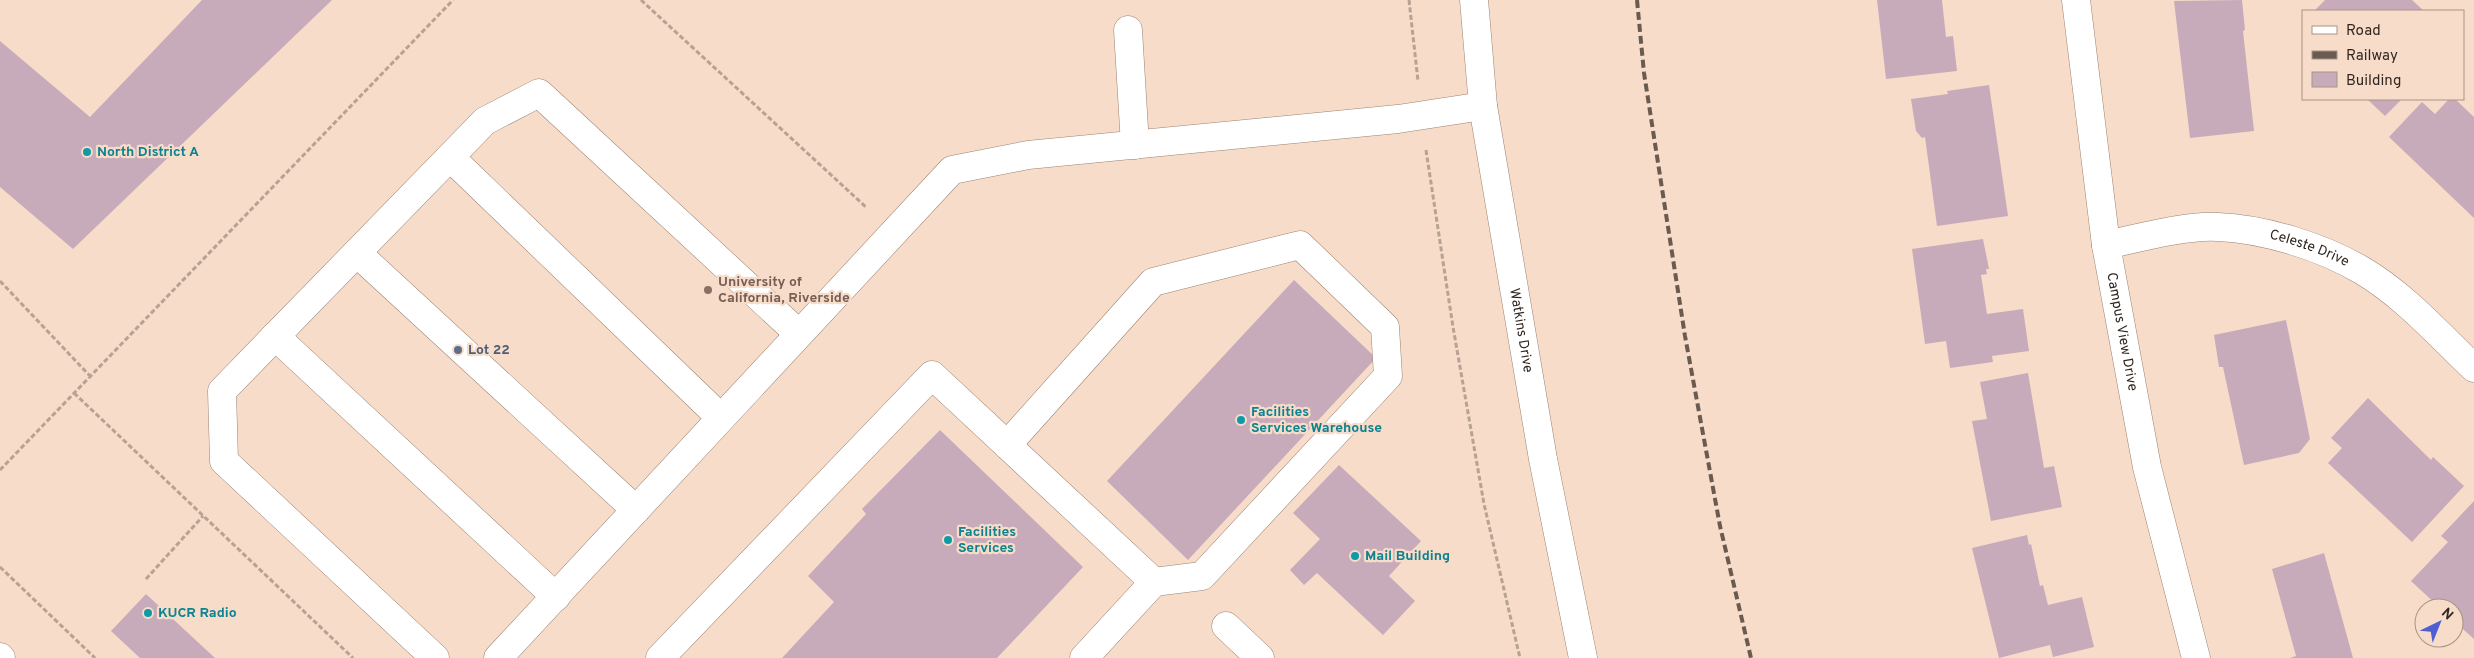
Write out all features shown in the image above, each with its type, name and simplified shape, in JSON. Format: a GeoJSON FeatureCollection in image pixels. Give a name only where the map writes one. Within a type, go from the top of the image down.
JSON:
{"type":"FeatureCollection","features":[{"type":"Feature","properties":{"kind":"street","name":"Watkins Drive"},"geometry":{"type":"LineString","coordinates":[[1474,0],[1483,106],[1543,460],[1583,658]]}},
{"type":"Feature","properties":{"kind":"street","name":"Campus View Drive"},"geometry":{"type":"LineString","coordinates":[[2076,0],[2106,245],[2148,467],[2196,658]]}},
{"type":"Feature","properties":{"kind":"street"},"geometry":{"type":"LineString","coordinates":[[1128,30],[1135,145]]}},
{"type":"Feature","properties":{"kind":"street"},"geometry":{"type":"LineString","coordinates":[[435,658],[224,461],[222,391],[485,121],[539,93],[799,334]]}},
{"type":"Feature","properties":{"kind":"street"},"geometry":{"type":"LineString","coordinates":[[498,658],[952,170],[1028,155],[1398,119],[1483,106]]}},
{"type":"Feature","properties":{"kind":"street"},"geometry":{"type":"LineString","coordinates":[[450,156],[721,418]]}},
{"type":"Feature","properties":{"kind":"street","name":"Celeste Drive"},"geometry":{"type":"LineString","coordinates":[[2106,245],[2217,226],[2270,234],[2315,249],[2363,271],[2404,302],[2474,368]]}},
{"type":"Feature","properties":{"kind":"street"},"geometry":{"type":"LineString","coordinates":[[1007,445],[1153,282],[1300,245],[1385,327],[1388,376],[1202,576],[1154,582],[1084,658]]}},
{"type":"Feature","properties":{"kind":"street"},"geometry":{"type":"LineString","coordinates":[[357,253],[636,510]]}},
{"type":"Feature","properties":{"kind":"street"},"geometry":{"type":"LineString","coordinates":[[275,336],[556,597]]}},
{"type":"Feature","properties":{"kind":"street"},"geometry":{"type":"LineString","coordinates":[[660,658],[932,376],[1154,582]]}},
{"type":"Feature","properties":{"kind":"street"},"geometry":{"type":"LineString","coordinates":[[1226,626],[1260,658]]}},
{"type":"Feature","properties":{"kind":"path"},"geometry":{"type":"LineString","coordinates":[[0,470],[453,0]]}},
{"type":"Feature","properties":{"kind":"path"},"geometry":{"type":"LineString","coordinates":[[640,0],[867,208]]}},
{"type":"Feature","properties":{"kind":"path"},"geometry":{"type":"LineString","coordinates":[[1410,0],[1417,68]]}},
{"type":"Feature","properties":{"kind":"path"},"geometry":{"type":"LineString","coordinates":[[1426,154],[1453,327],[1484,504],[1520,658]]}},
{"type":"Feature","properties":{"kind":"path"},"geometry":{"type":"LineString","coordinates":[[0,281],[90,376]]}},
{"type":"Feature","properties":{"kind":"path"},"geometry":{"type":"LineString","coordinates":[[74,393],[354,658]]}},
{"type":"Feature","properties":{"kind":"path"},"geometry":{"type":"LineString","coordinates":[[146,579],[203,516]]}},
{"type":"Feature","properties":{"kind":"path"},"geometry":{"type":"LineString","coordinates":[[0,567],[95,658]]}},
{"type":"Feature","properties":{"kind":"building","name":"North District A"},"geometry":{"type":"Polygon","coordinates":[[[202,0],[332,0],[73,249],[0,187],[0,41],[90,117],[202,0]]]}},
{"type":"Feature","properties":{"kind":"building"},"geometry":{"type":"Polygon","coordinates":[[[1877,0],[1942,0],[1946,37],[1953,36],[1957,71],[1886,79],[1877,0]]]}},
{"type":"Feature","properties":{"kind":"building"},"geometry":{"type":"Polygon","coordinates":[[[2242,0],[2245,30],[2243,31],[2254,131],[2190,138],[2174,1],[2242,0]]]}},
{"type":"Feature","properties":{"kind":"building"},"geometry":{"type":"Polygon","coordinates":[[[2325,0],[2412,0],[2423,10],[2315,10],[2325,0]]]}},
{"type":"Feature","properties":{"kind":"building"},"geometry":{"type":"Polygon","coordinates":[[[1989,85],[2008,216],[1937,226],[1925,137],[1922,138],[1916,131],[1911,99],[1948,94],[1947,91],[1989,85]]]}},
{"type":"Feature","properties":{"kind":"building"},"geometry":{"type":"Polygon","coordinates":[[[2368,100],[2401,100],[2385,116],[2368,100]]]}},
{"type":"Feature","properties":{"kind":"building"},"geometry":{"type":"Polygon","coordinates":[[[2448,100],[2456,100],[2474,117],[2474,218],[2389,137],[2422,102],[2435,114],[2448,100]]]}},
{"type":"Feature","properties":{"kind":"building"},"geometry":{"type":"Polygon","coordinates":[[[1983,239],[1989,269],[1986,269],[1987,274],[1981,275],[1987,314],[2023,309],[2029,351],[1992,356],[1993,362],[1950,368],[1946,341],[1925,344],[1912,249],[1983,239]]]}},
{"type":"Feature","properties":{"kind":"building","name":"Facilities Services Warehouse"},"geometry":{"type":"Polygon","coordinates":[[[1294,280],[1376,358],[1188,560],[1107,481],[1294,280]]]}},
{"type":"Feature","properties":{"kind":"building"},"geometry":{"type":"Polygon","coordinates":[[[2286,320],[2310,439],[2299,453],[2244,465],[2223,367],[2219,367],[2214,335],[2286,320]]]}},
{"type":"Feature","properties":{"kind":"building"},"geometry":{"type":"Polygon","coordinates":[[[2028,373],[2044,468],[2054,466],[2062,507],[1991,521],[1972,421],[1987,419],[1980,382],[2028,373]]]}},
{"type":"Feature","properties":{"kind":"building"},"geometry":{"type":"Polygon","coordinates":[[[2368,398],[2431,460],[2433,457],[2464,486],[2412,542],[2328,463],[2342,448],[2331,438],[2368,398]]]}},
{"type":"Feature","properties":{"kind":"building","name":"Facilities Services"},"geometry":{"type":"Polygon","coordinates":[[[940,430],[1083,567],[997,658],[782,658],[834,602],[808,576],[866,514],[862,509],[940,430]]]}},
{"type":"Feature","properties":{"kind":"building","name":"Mail Building"},"geometry":{"type":"Polygon","coordinates":[[[1339,465],[1421,541],[1389,576],[1415,601],[1383,635],[1317,573],[1304,585],[1290,570],[1320,539],[1293,513],[1339,465]]]}},
{"type":"Feature","properties":{"kind":"building"},"geometry":{"type":"Polygon","coordinates":[[[2474,501],[2474,639],[2464,630],[2464,598],[2429,598],[2411,581],[2448,542],[2441,536],[2474,501]]]}},
{"type":"Feature","properties":{"kind":"building"},"geometry":{"type":"Polygon","coordinates":[[[2027,535],[2029,545],[2031,544],[2040,586],[2043,585],[2048,605],[2082,597],[2094,647],[2053,657],[2050,645],[1999,658],[1972,548],[2027,535]]]}},
{"type":"Feature","properties":{"kind":"building"},"geometry":{"type":"Polygon","coordinates":[[[2324,553],[2353,658],[2290,658],[2296,656],[2272,569],[2324,553]]]}},
{"type":"Feature","properties":{"kind":"building","name":"KUCR Radio"},"geometry":{"type":"Polygon","coordinates":[[[146,594],[215,658],[140,658],[111,631],[146,594]]]}},
{"type":"Feature","properties":{"kind":"railway"},"geometry":{"type":"LineString","coordinates":[[1637,0],[1644,73],[1685,336],[1720,526],[1751,658]]}},
{"type":"Feature","properties":{"kind":"place","name":"North District A"},"geometry":{"type":"Point","coordinates":[87,152]}},
{"type":"Feature","properties":{"kind":"place","name":"University of California, Riverside"},"geometry":{"type":"Point","coordinates":[708,290]}},
{"type":"Feature","properties":{"kind":"place","name":"Lot 22"},"geometry":{"type":"Point","coordinates":[458,350]}},
{"type":"Feature","properties":{"kind":"place","name":"Facilities Services Warehouse"},"geometry":{"type":"Point","coordinates":[1241,420]}},
{"type":"Feature","properties":{"kind":"place","name":"Facilities Services"},"geometry":{"type":"Point","coordinates":[948,540]}},
{"type":"Feature","properties":{"kind":"place","name":"Mail Building"},"geometry":{"type":"Point","coordinates":[1355,556]}},
{"type":"Feature","properties":{"kind":"place","name":"KUCR Radio"},"geometry":{"type":"Point","coordinates":[148,613]}}]}
